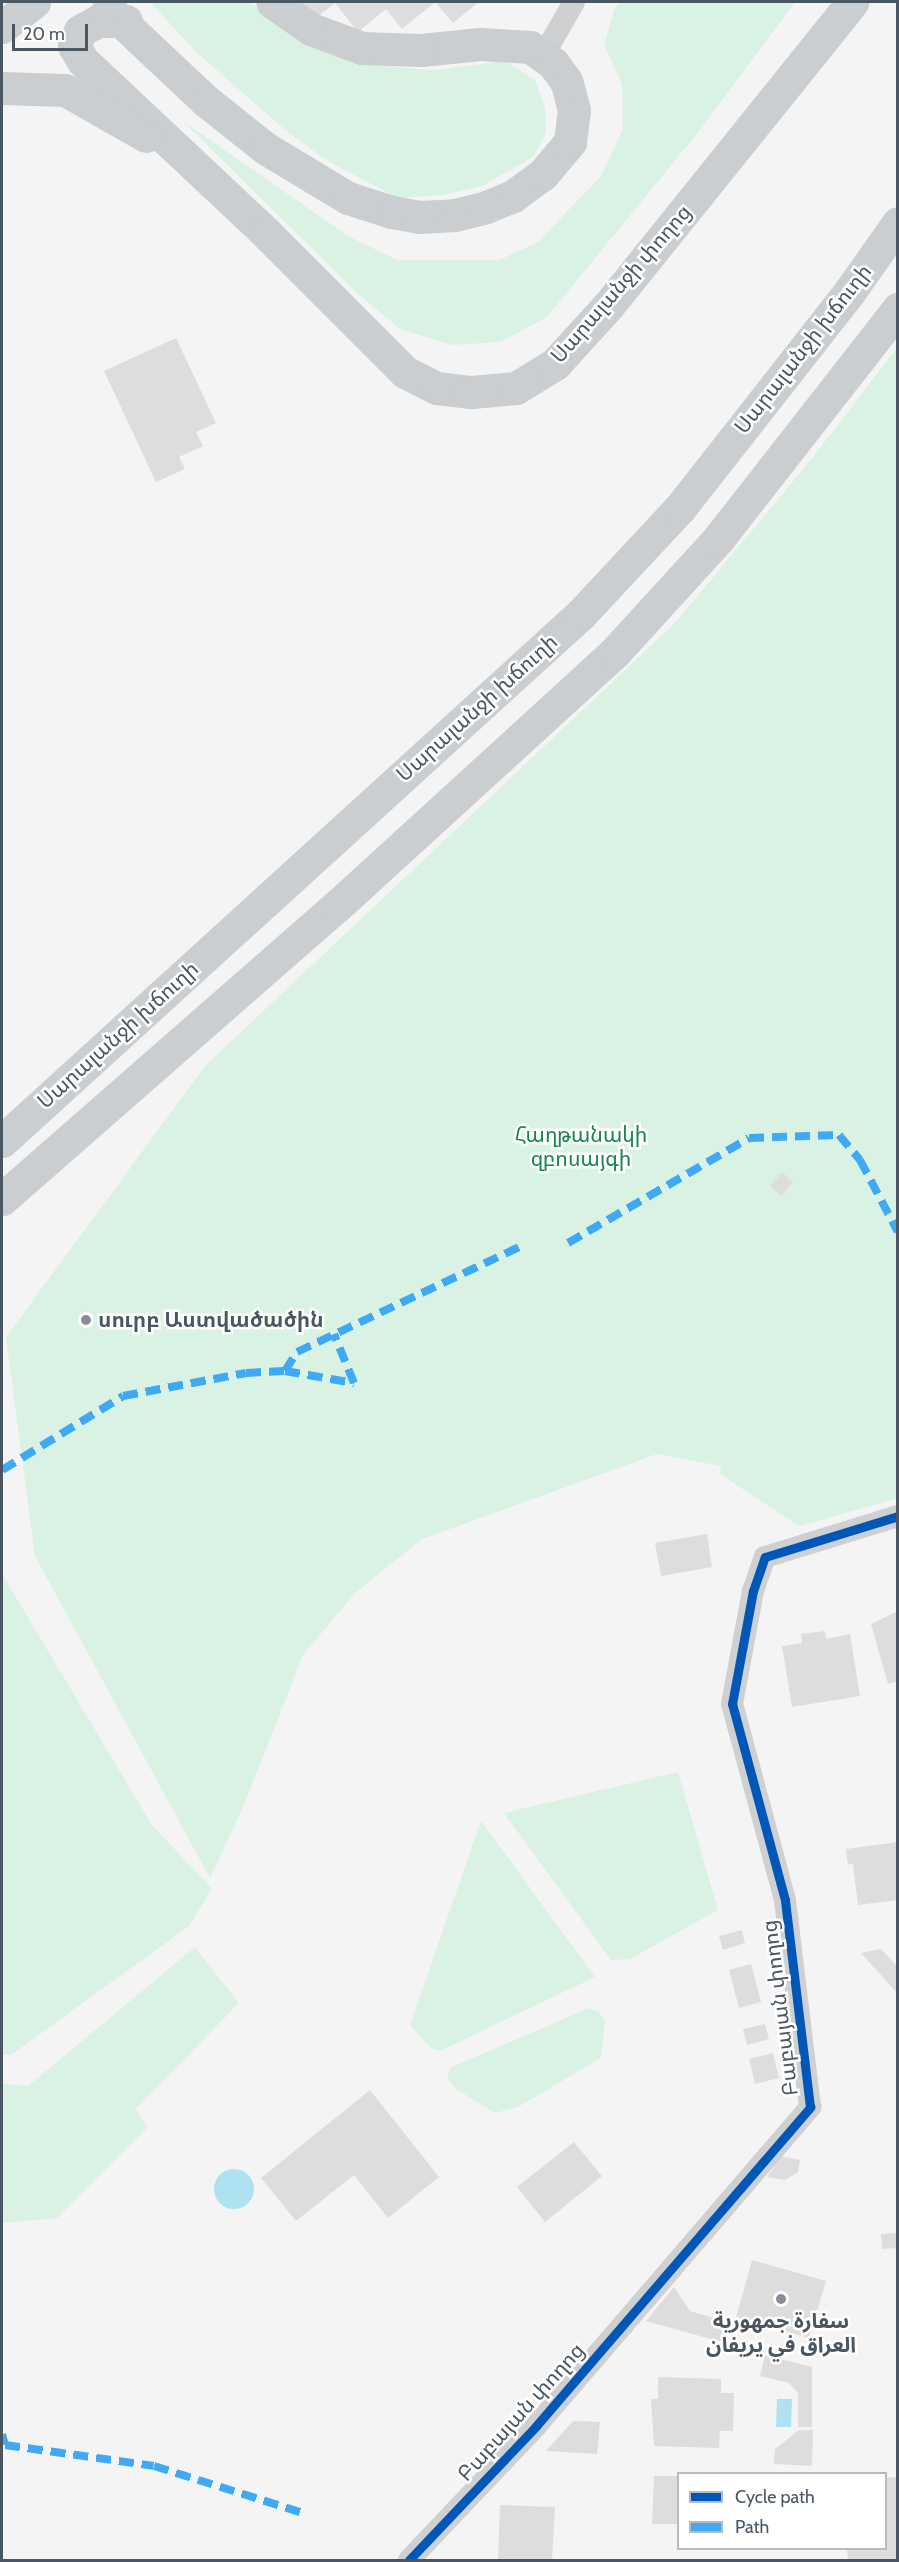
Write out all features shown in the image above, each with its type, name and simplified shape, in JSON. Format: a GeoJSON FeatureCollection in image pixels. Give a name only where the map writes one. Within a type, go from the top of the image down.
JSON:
{"type":"FeatureCollection","features":[{"type":"Feature","properties":{"kind":"main road"},"geometry":{"type":"LineString","coordinates":[[2,27],[34,2]]}},
{"type":"Feature","properties":{"kind":"main road"},"geometry":{"type":"LineString","coordinates":[[98,2],[126,21],[206,101],[266,148],[348,198],[419,217],[455,215],[513,196],[543,174],[570,142],[574,111],[566,81],[553,63],[530,48],[480,44],[421,50],[362,48],[311,29],[272,2]]}},
{"type":"Feature","properties":{"kind":"main road","name":"Սարալանջի փողոց"},"geometry":{"type":"LineString","coordinates":[[177,153],[266,233],[405,372],[437,388],[471,392],[516,388],[555,364],[608,306],[852,2]]}},
{"type":"Feature","properties":{"kind":"main road"},"geometry":{"type":"LineString","coordinates":[[126,21],[98,21],[80,31],[74,46],[83,61],[177,153]]}},
{"type":"Feature","properties":{"kind":"main road"},"geometry":{"type":"LineString","coordinates":[[2,88],[64,90],[177,153]]}},
{"type":"Feature","properties":{"kind":"main road","name":"Սարալանջի խճուղի"},"geometry":{"type":"LineString","coordinates":[[2,1141],[581,614],[680,508],[850,291],[897,223]]}},
{"type":"Feature","properties":{"kind":"main road"},"geometry":{"type":"LineString","coordinates":[[2,1199],[328,914],[615,652],[719,538],[897,309]]}},
{"type":"Feature","properties":{"kind":"street"},"geometry":{"type":"LineString","coordinates":[[543,56],[574,2]]}},
{"type":"Feature","properties":{"kind":"street","name":"Բաբայան փողոց"},"geometry":{"type":"LineString","coordinates":[[409,2560],[536,2426],[810,2107],[786,1900],[732,1704],[753,1591],[765,1557],[897,1516]]}},
{"type":"Feature","properties":{"kind":"green space"},"geometry":{"type":"Polygon","coordinates":[[[150,2],[249,2],[298,39],[343,59],[392,67],[434,70],[505,61],[535,80],[545,108],[546,132],[533,157],[482,186],[443,195],[398,198],[326,160],[284,129],[196,52],[150,2]]]}},
{"type":"Feature","properties":{"kind":"green space"},"geometry":{"type":"Polygon","coordinates":[[[621,2],[795,2],[700,130],[547,317],[500,342],[452,345],[400,329],[355,291],[183,121],[348,236],[397,260],[499,260],[538,242],[601,176],[623,129],[622,84],[604,45],[615,8],[621,2]]]}},
{"type":"Feature","properties":{"kind":"green space","name":"Հաղթանակի զբոսայգի"},"geometry":{"type":"Polygon","coordinates":[[[897,348],[897,1498],[799,1526],[720,1474],[721,1466],[657,1454],[422,1539],[355,1593],[303,1655],[244,1805],[210,1878],[35,1556],[6,1337],[205,1066],[674,624],[810,461],[897,348]]]}},
{"type":"Feature","properties":{"kind":"green space"},"geometry":{"type":"Polygon","coordinates":[[[2,1574],[152,1825],[212,1889],[189,1926],[11,2055],[2,2054],[2,1574]]]}},
{"type":"Feature","properties":{"kind":"green space"},"geometry":{"type":"Polygon","coordinates":[[[678,1772],[718,1910],[630,1959],[611,1960],[504,1813],[678,1772]]]}},
{"type":"Feature","properties":{"kind":"green space"},"geometry":{"type":"Polygon","coordinates":[[[481,1821],[595,1977],[440,2051],[431,2048],[410,2025],[481,1821]]]}},
{"type":"Feature","properties":{"kind":"green space"},"geometry":{"type":"Polygon","coordinates":[[[195,1947],[239,2003],[136,2109],[148,2127],[57,2218],[2,2223],[2,2084],[28,2086],[195,1947]]]}},
{"type":"Feature","properties":{"kind":"green space"},"geometry":{"type":"Polygon","coordinates":[[[589,2008],[599,2012],[605,2021],[601,2058],[518,2107],[495,2113],[456,2089],[447,2077],[450,2068],[589,2008]]]}},
{"type":"Feature","properties":{"kind":"water"},"geometry":{"type":"Polygon","coordinates":[[[234,2169],[248,2175],[254,2189],[248,2203],[234,2209],[220,2203],[214,2189],[220,2175],[234,2169]]]}},
{"type":"Feature","properties":{"kind":"water"},"geometry":{"type":"Polygon","coordinates":[[[777,2399],[792,2399],[791,2427],[776,2427],[777,2399]]]}},
{"type":"Feature","properties":{"kind":"building"},"geometry":{"type":"Polygon","coordinates":[[[295,2],[435,2],[402,29],[386,9],[358,32],[335,3],[311,22],[295,2]]]}},
{"type":"Feature","properties":{"kind":"building"},"geometry":{"type":"Polygon","coordinates":[[[435,2],[479,2],[453,23],[435,2]]]}},
{"type":"Feature","properties":{"kind":"building"},"geometry":{"type":"Polygon","coordinates":[[[176,338],[216,423],[196,432],[203,446],[179,457],[185,469],[156,482],[104,371],[176,338]]]}},
{"type":"Feature","properties":{"kind":"building"},"geometry":{"type":"Polygon","coordinates":[[[782,1172],[793,1182],[781,1196],[770,1186],[782,1172]]]}},
{"type":"Feature","properties":{"kind":"building","name":"սուրբ Աստվածածին"},"geometry":{"type":"Polygon","coordinates":[[[87,1311],[94,1323],[84,1329],[77,1317],[87,1311]]]}},
{"type":"Feature","properties":{"kind":"building"},"geometry":{"type":"Polygon","coordinates":[[[707,1534],[712,1567],[661,1576],[655,1543],[707,1534]]]}},
{"type":"Feature","properties":{"kind":"building"},"geometry":{"type":"Polygon","coordinates":[[[898,1611],[898,1681],[888,1684],[871,1624],[898,1611]]]}},
{"type":"Feature","properties":{"kind":"building"},"geometry":{"type":"Polygon","coordinates":[[[825,1631],[826,1639],[850,1634],[860,1696],[792,1707],[782,1646],[802,1643],[801,1634],[825,1631]]]}},
{"type":"Feature","properties":{"kind":"building"},"geometry":{"type":"Polygon","coordinates":[[[898,1842],[898,1900],[858,1905],[853,1864],[848,1864],[846,1849],[898,1842]]]}},
{"type":"Feature","properties":{"kind":"building"},"geometry":{"type":"Polygon","coordinates":[[[742,1930],[745,1943],[723,1950],[719,1936],[742,1930]]]}},
{"type":"Feature","properties":{"kind":"building"},"geometry":{"type":"Polygon","coordinates":[[[881,1949],[898,1967],[898,1994],[861,1953],[881,1949]]]}},
{"type":"Feature","properties":{"kind":"building"},"geometry":{"type":"Polygon","coordinates":[[[751,1964],[761,2002],[739,2008],[729,1970],[751,1964]]]}},
{"type":"Feature","properties":{"kind":"building"},"geometry":{"type":"Polygon","coordinates":[[[765,2024],[769,2039],[747,2045],[743,2029],[765,2024]]]}},
{"type":"Feature","properties":{"kind":"building"},"geometry":{"type":"Polygon","coordinates":[[[773,2053],[779,2078],[755,2084],[749,2059],[773,2053]]]}},
{"type":"Feature","properties":{"kind":"building"},"geometry":{"type":"Polygon","coordinates":[[[370,2090],[439,2177],[388,2218],[354,2175],[296,2221],[261,2178],[370,2090]]]}},
{"type":"Feature","properties":{"kind":"building"},"geometry":{"type":"Polygon","coordinates":[[[574,2142],[602,2176],[545,2222],[517,2187],[574,2142]]]}},
{"type":"Feature","properties":{"kind":"building"},"geometry":{"type":"Polygon","coordinates":[[[781,2156],[800,2160],[798,2172],[785,2180],[767,2177],[781,2156]]]}},
{"type":"Feature","properties":{"kind":"building"},"geometry":{"type":"Polygon","coordinates":[[[898,2233],[898,2248],[882,2249],[881,2234],[898,2233]]]}},
{"type":"Feature","properties":{"kind":"building","name":"سفارة جمهورية العراق في يريفان"},"geometry":{"type":"Polygon","coordinates":[[[752,2260],[826,2281],[809,2338],[736,2318],[752,2260]]]}},
{"type":"Feature","properties":{"kind":"building"},"geometry":{"type":"Polygon","coordinates":[[[674,2287],[690,2311],[731,2323],[725,2343],[646,2321],[674,2287]]]}},
{"type":"Feature","properties":{"kind":"building"},"geometry":{"type":"Polygon","coordinates":[[[765,2355],[812,2367],[812,2427],[798,2427],[798,2393],[789,2383],[760,2376],[765,2355]]]}},
{"type":"Feature","properties":{"kind":"building"},"geometry":{"type":"Polygon","coordinates":[[[658,2377],[721,2379],[721,2393],[734,2393],[733,2431],[720,2431],[719,2448],[654,2446],[651,2399],[658,2399],[658,2377]]]}},
{"type":"Feature","properties":{"kind":"building"},"geometry":{"type":"Polygon","coordinates":[[[573,2421],[600,2422],[597,2454],[546,2451],[573,2421]]]}},
{"type":"Feature","properties":{"kind":"building"},"geometry":{"type":"Polygon","coordinates":[[[799,2430],[813,2430],[812,2466],[774,2464],[775,2449],[799,2430]]]}},
{"type":"Feature","properties":{"kind":"building"},"geometry":{"type":"Polygon","coordinates":[[[654,2476],[677,2476],[677,2524],[652,2524],[654,2476]]]}},
{"type":"Feature","properties":{"kind":"building"},"geometry":{"type":"Polygon","coordinates":[[[898,2477],[898,2560],[848,2560],[847,2550],[887,2550],[887,2478],[898,2477]]]}},
{"type":"Feature","properties":{"kind":"building"},"geometry":{"type":"Polygon","coordinates":[[[500,2505],[555,2507],[552,2560],[498,2560],[500,2505]]]}},
{"type":"Feature","properties":{"kind":"marked path"},"geometry":{"type":"LineString","coordinates":[[568,1243],[749,1138],[839,1135],[860,1160],[898,1232]]}},
{"type":"Feature","properties":{"kind":"marked path"},"geometry":{"type":"LineString","coordinates":[[285,1371],[297,1352],[525,1244]]}},
{"type":"Feature","properties":{"kind":"marked path"},"geometry":{"type":"LineString","coordinates":[[2,1470],[123,1396],[246,1373],[285,1371],[354,1383],[334,1334]]}},
{"type":"Feature","properties":{"kind":"marked path"},"geometry":{"type":"LineString","coordinates":[[2,2434],[5,2445],[154,2466],[306,2514]]}},
{"type":"Feature","properties":{"kind":"cycle path"},"geometry":{"type":"LineString","coordinates":[[409,2560],[536,2426],[810,2107],[785,1900],[732,1704],[753,1591],[765,1557],[898,1516]]}},
{"type":"Feature","properties":{"kind":"place","name":"սուրբ Աստվածածին"},"geometry":{"type":"Point","coordinates":[86,1320]}},
{"type":"Feature","properties":{"kind":"place","name":"سفارة جمهورية العراق في يريفان"},"geometry":{"type":"Point","coordinates":[781,2299]}}]}
